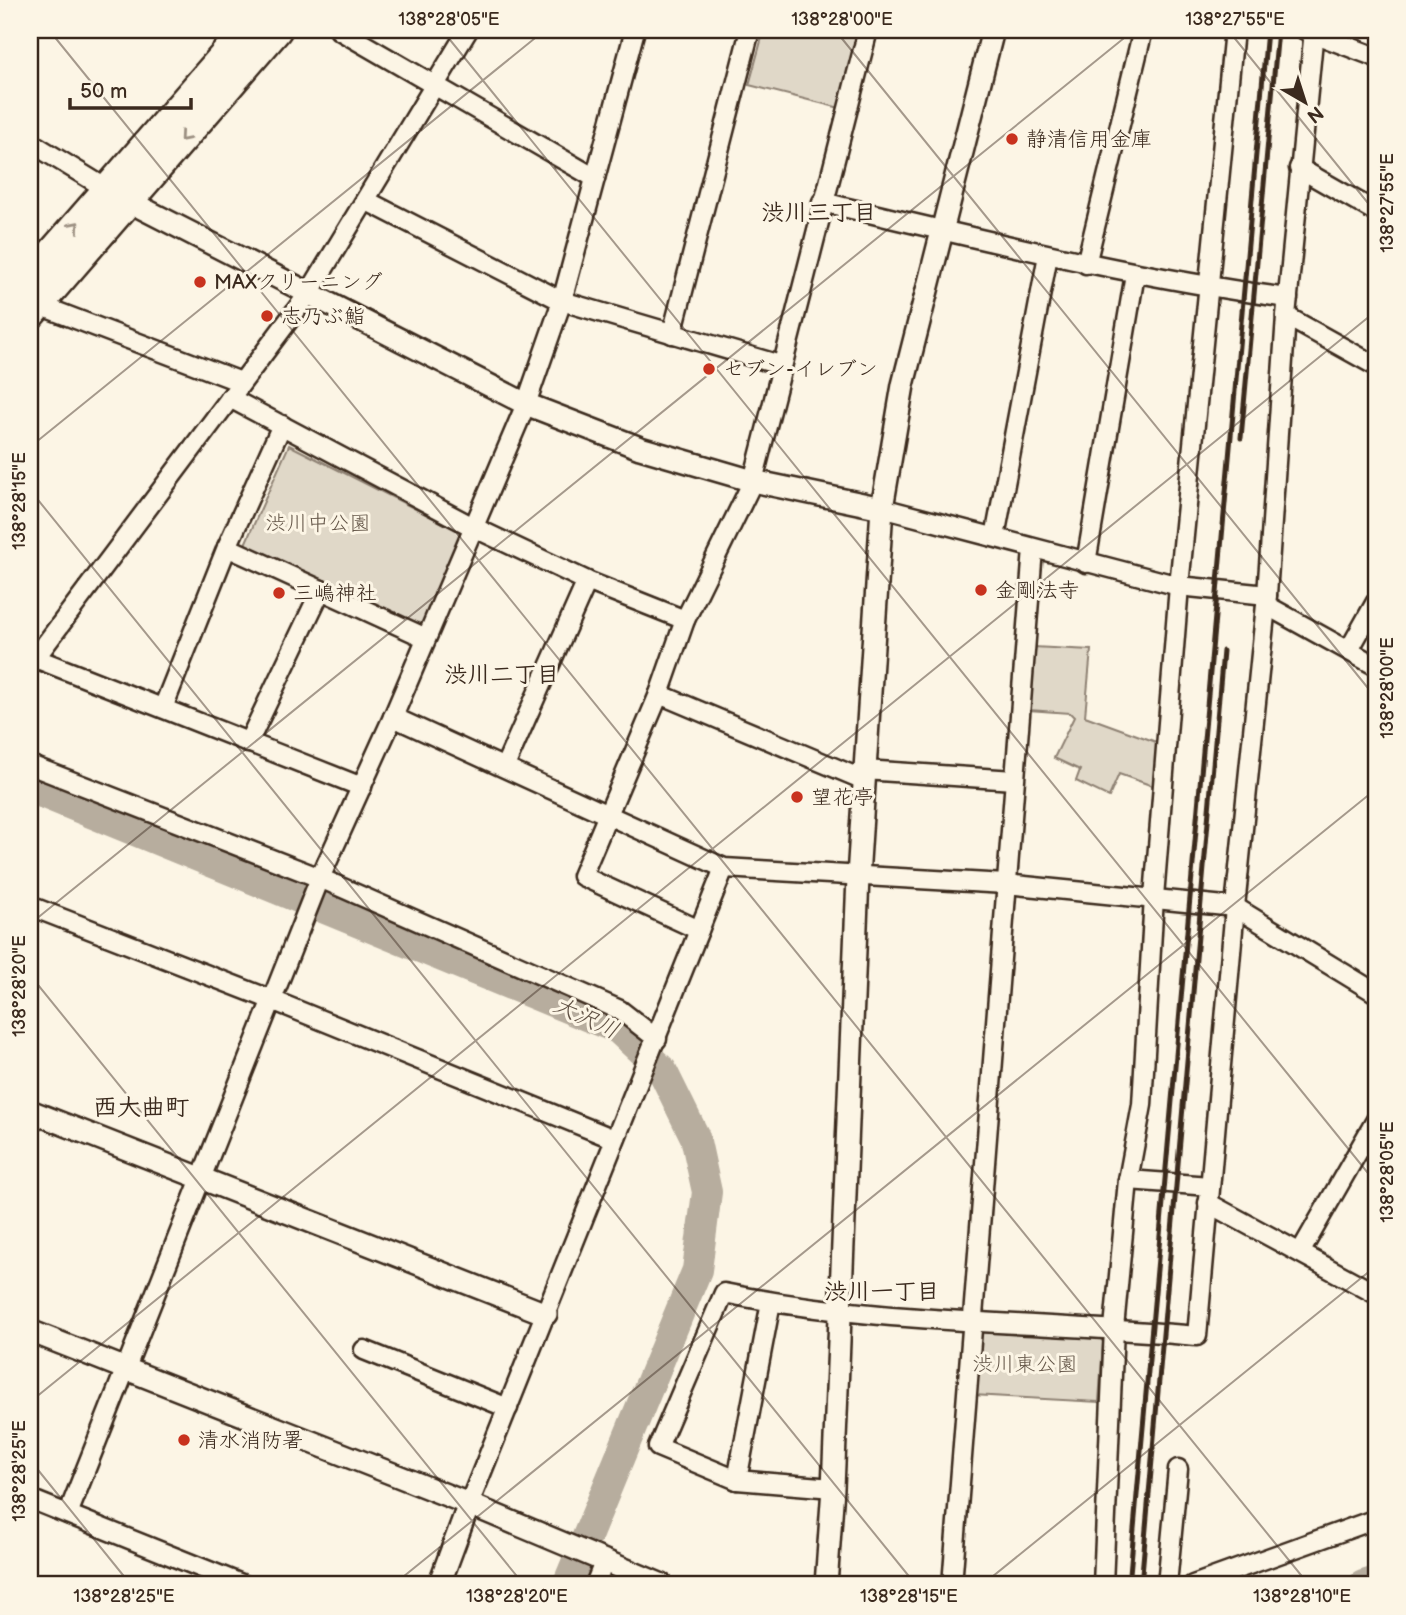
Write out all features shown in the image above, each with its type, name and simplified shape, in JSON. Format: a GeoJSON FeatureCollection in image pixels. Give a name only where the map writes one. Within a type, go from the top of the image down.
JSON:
{"type":"FeatureCollection","features":[{"type":"Feature","properties":{"kind":"highway"},"geometry":{"type":"LineString","coordinates":[[34,310],[117,195],[246,30]]}},
{"type":"Feature","properties":{"kind":"highway"},"geometry":{"type":"LineString","coordinates":[[30,278],[117,195],[277,30]]}},
{"type":"Feature","properties":{"kind":"street"},"geometry":{"type":"LineString","coordinates":[[339,30],[596,178]]}},
{"type":"Feature","properties":{"kind":"street"},"geometry":{"type":"LineString","coordinates":[[362,787],[163,708],[33,661],[309,293],[468,30]]}},
{"type":"Feature","properties":{"kind":"street"},"geometry":{"type":"LineString","coordinates":[[68,1514],[320,878],[393,717],[526,404],[562,301],[635,30]]}},
{"type":"Feature","properties":{"kind":"street"},"geometry":{"type":"LineString","coordinates":[[672,334],[750,30]]}},
{"type":"Feature","properties":{"kind":"street"},"geometry":{"type":"LineString","coordinates":[[699,930],[582,876],[659,694],[685,621],[753,481],[780,365],[868,30]]}},
{"type":"Feature","properties":{"kind":"street"},"geometry":{"type":"LineString","coordinates":[[826,1585],[833,1488],[858,877],[882,508],[903,385],[993,30]]}},
{"type":"Feature","properties":{"kind":"street"},"geometry":{"type":"LineString","coordinates":[[1086,264],[1143,30]]}},
{"type":"Feature","properties":{"kind":"street"},"geometry":{"type":"LineString","coordinates":[[1103,1585],[1114,1328],[1128,1180],[1142,1105],[1154,897],[1180,586],[1234,30]]}},
{"type":"Feature","properties":{"kind":"street"},"geometry":{"type":"LineString","coordinates":[[833,1488],[737,1480],[658,1447],[724,1293],[840,1312],[972,1322],[1114,1328],[1198,1336],[1235,907],[1267,600],[1287,307],[1311,30],[1376,57]]}},
{"type":"Feature","properties":{"kind":"street"},"geometry":{"type":"LineString","coordinates":[[30,142],[117,195],[526,404],[640,448],[753,481],[882,508],[1180,586],[1267,600],[1376,666]]}},
{"type":"Feature","properties":{"kind":"street"},"geometry":{"type":"LineString","coordinates":[[1299,168],[1376,212]]}},
{"type":"Feature","properties":{"kind":"street"},"geometry":{"type":"LineString","coordinates":[[367,201],[562,301],[780,365]]}},
{"type":"Feature","properties":{"kind":"street"},"geometry":{"type":"LineString","coordinates":[[822,202],[1086,264],[1210,288],[1287,307],[1376,366]]}},
{"type":"Feature","properties":{"kind":"street"},"geometry":{"type":"LineString","coordinates":[[995,537],[1048,255]]}},
{"type":"Feature","properties":{"kind":"street"},"geometry":{"type":"LineString","coordinates":[[1086,563],[1135,274]]}},
{"type":"Feature","properties":{"kind":"street"},"geometry":{"type":"LineString","coordinates":[[34,310],[241,382]]}},
{"type":"Feature","properties":{"kind":"street"},"geometry":{"type":"LineString","coordinates":[[230,398],[473,527],[587,581],[685,621]]}},
{"type":"Feature","properties":{"kind":"street"},"geometry":{"type":"LineString","coordinates":[[163,708],[227,547],[282,425]]}},
{"type":"Feature","properties":{"kind":"street"},"geometry":{"type":"LineString","coordinates":[[227,547],[426,638]]}},
{"type":"Feature","properties":{"kind":"street"},"geometry":{"type":"LineString","coordinates":[[952,1585],[1033,549]]}},
{"type":"Feature","properties":{"kind":"street"},"geometry":{"type":"LineString","coordinates":[[505,766],[587,581]]}},
{"type":"Feature","properties":{"kind":"street"},"geometry":{"type":"LineString","coordinates":[[248,743],[321,590]]}},
{"type":"Feature","properties":{"kind":"street"},"geometry":{"type":"LineString","coordinates":[[1349,650],[1376,601]]}},
{"type":"Feature","properties":{"kind":"street"},"geometry":{"type":"LineString","coordinates":[[659,694],[864,775],[1014,780]]}},
{"type":"Feature","properties":{"kind":"street"},"geometry":{"type":"LineString","coordinates":[[393,717],[724,868],[1006,884],[1235,907],[1376,993]]}},
{"type":"Feature","properties":{"kind":"street"},"geometry":{"type":"LineString","coordinates":[[30,765],[320,878],[620,1010],[657,1039]]}},
{"type":"Feature","properties":{"kind":"street"},"geometry":{"type":"LineString","coordinates":[[439,1585],[614,1139],[657,1039],[724,868]]}},
{"type":"Feature","properties":{"kind":"street"},"geometry":{"type":"LineString","coordinates":[[30,906],[272,1000],[614,1139]]}},
{"type":"Feature","properties":{"kind":"street"},"geometry":{"type":"LineString","coordinates":[[30,1111],[546,1314]]}},
{"type":"Feature","properties":{"kind":"street"},"geometry":{"type":"LineString","coordinates":[[1301,1251],[1376,1119]]}},
{"type":"Feature","properties":{"kind":"street"},"geometry":{"type":"LineString","coordinates":[[1128,1180],[1209,1194],[1376,1294]]}},
{"type":"Feature","properties":{"kind":"street"},"geometry":{"type":"LineString","coordinates":[[737,1480],[771,1302]]}},
{"type":"Feature","properties":{"kind":"street"},"geometry":{"type":"LineString","coordinates":[[30,1331],[469,1504],[662,1585]]}},
{"type":"Feature","properties":{"kind":"street"},"geometry":{"type":"LineString","coordinates":[[364,1350],[508,1408]]}},
{"type":"Feature","properties":{"kind":"street"},"geometry":{"type":"LineString","coordinates":[[1167,1585],[1178,1469]]}},
{"type":"Feature","properties":{"kind":"street"},"geometry":{"type":"LineString","coordinates":[[30,1499],[244,1585]]}},
{"type":"Feature","properties":{"kind":"street"},"geometry":{"type":"LineString","coordinates":[[1193,1585],[1376,1519]]}},
{"type":"Feature","properties":{"kind":"street"},"geometry":{"type":"LineString","coordinates":[[595,1585],[602,1561]]}},
{"type":"Feature","properties":{"kind":"green space"},"geometry":{"type":"Polygon","coordinates":[[[764,30],[865,30],[844,109],[749,85],[764,30]]]}},
{"type":"Feature","properties":{"kind":"green space","name":"渋川中公園"},"geometry":{"type":"Polygon","coordinates":[[[289,445],[465,534],[421,635],[242,551],[289,445]]]}},
{"type":"Feature","properties":{"kind":"green space"},"geometry":{"type":"Polygon","coordinates":[[[1033,647],[1091,650],[1085,716],[1159,743],[1156,787],[1119,774],[1109,797],[1076,781],[1080,770],[1054,758],[1074,717],[1070,713],[1029,710],[1033,647]]]}},
{"type":"Feature","properties":{"kind":"green space","name":"渋川東公園"},"geometry":{"type":"Polygon","coordinates":[[[985,1328],[1099,1336],[1103,1342],[1099,1402],[973,1395],[977,1336],[985,1328]]]}},
{"type":"Feature","properties":{"kind":"waterway","name":"大沢川"},"geometry":{"type":"LineString","coordinates":[[30,788],[618,1029],[662,1070],[695,1137],[707,1192],[697,1270],[567,1585]]}},
{"type":"Feature","properties":{"kind":"waterway"},"geometry":{"type":"LineString","coordinates":[[1363,1585],[1376,1581]]}},
{"type":"Feature","properties":{"kind":"railway"},"geometry":{"type":"LineString","coordinates":[[1129,1585],[1267,30]]}},
{"type":"Feature","properties":{"kind":"railway"},"geometry":{"type":"LineString","coordinates":[[1241,438],[1278,30]]}},
{"type":"Feature","properties":{"kind":"railway"},"geometry":{"type":"LineString","coordinates":[[1141,1585],[1223,651]]}},
{"type":"Feature","properties":{"kind":"place","name":"静清信用金庫"},"geometry":{"type":"Point","coordinates":[1012,139]}},
{"type":"Feature","properties":{"kind":"place","name":"MAXクリーニング"},"geometry":{"type":"Point","coordinates":[200,282]}},
{"type":"Feature","properties":{"kind":"place","name":"志乃ぶ鮨"},"geometry":{"type":"Point","coordinates":[267,316]}},
{"type":"Feature","properties":{"kind":"place","name":"セブン-イレブン"},"geometry":{"type":"Point","coordinates":[709,369]}},
{"type":"Feature","properties":{"kind":"place","name":"金剛法寺"},"geometry":{"type":"Point","coordinates":[981,590]}},
{"type":"Feature","properties":{"kind":"place","name":"三嶋神社"},"geometry":{"type":"Point","coordinates":[279,593]}},
{"type":"Feature","properties":{"kind":"place","name":"望花亭"},"geometry":{"type":"Point","coordinates":[797,797]}},
{"type":"Feature","properties":{"kind":"place","name":"清水消防署"},"geometry":{"type":"Point","coordinates":[184,1440]}},
{"type":"Feature","properties":{"kind":"district","name":"渋川三丁目"},"geometry":{"type":"Point","coordinates":[819,213]}},
{"type":"Feature","properties":{"kind":"district","name":"渋川二丁目"},"geometry":{"type":"Point","coordinates":[502,675]}},
{"type":"Feature","properties":{"kind":"district","name":"西大曲町"},"geometry":{"type":"Point","coordinates":[141,1107]}},
{"type":"Feature","properties":{"kind":"district","name":"渋川一丁目"},"geometry":{"type":"Point","coordinates":[882,1292]}}]}
